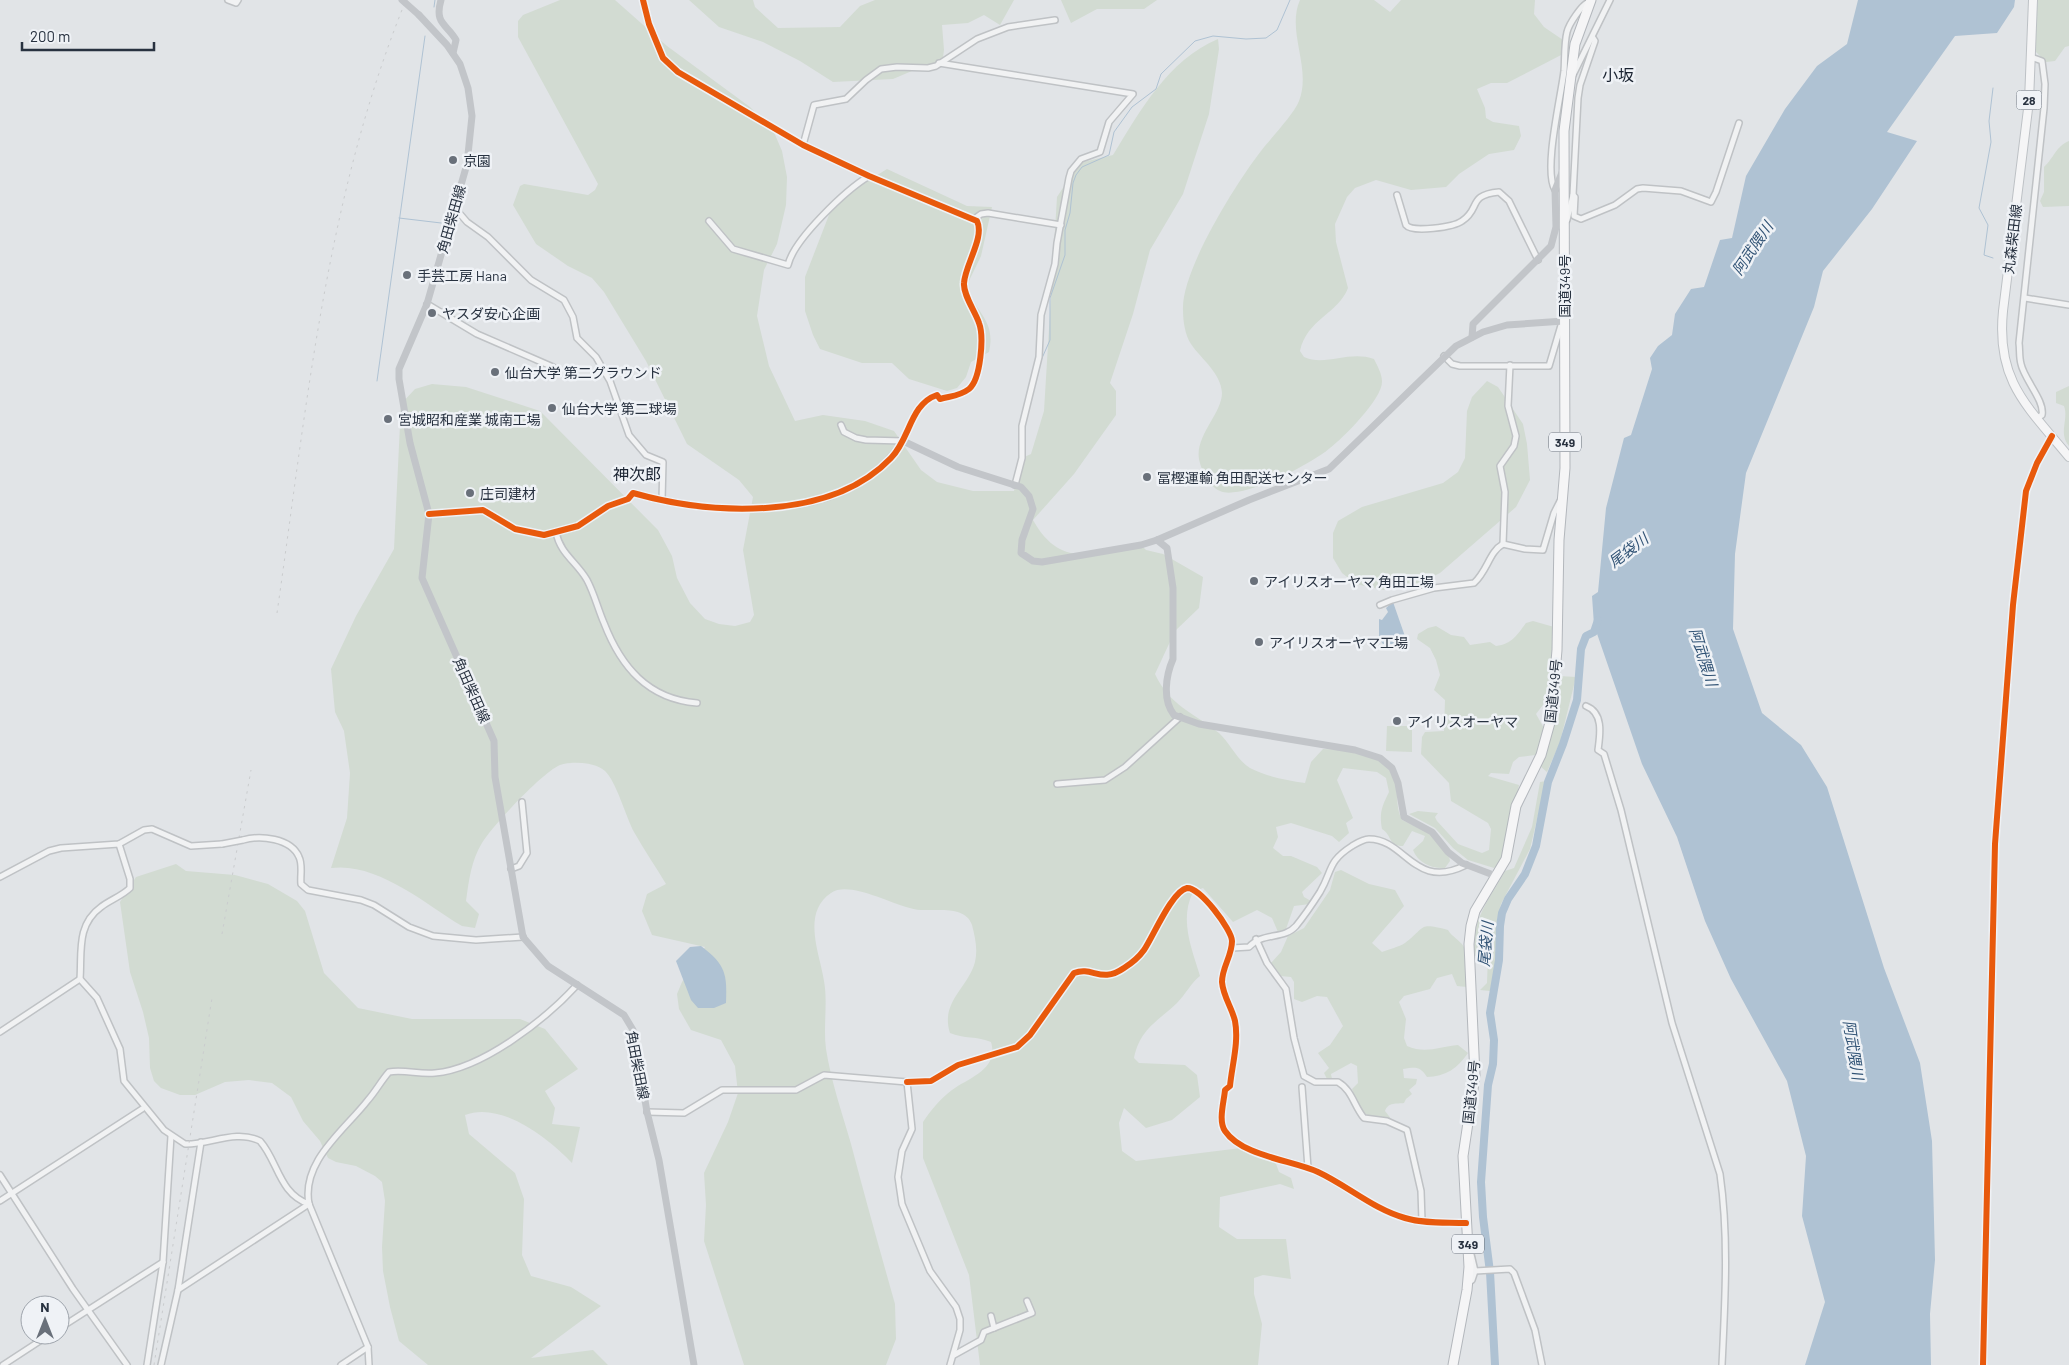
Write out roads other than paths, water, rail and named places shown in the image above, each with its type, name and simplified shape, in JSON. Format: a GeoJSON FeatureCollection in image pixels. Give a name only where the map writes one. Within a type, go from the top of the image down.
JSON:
{"type":"FeatureCollection","features":[{"type":"Feature","properties":{"kind":"highway","name":"国道349号"},"geometry":{"type":"LineString","coordinates":[[1453,1365],[1468,1283],[1463,1156],[1475,1076],[1469,937],[1475,911],[1506,859],[1516,806],[1541,756],[1550,719],[1557,650],[1562,500],[1565,468],[1563,321],[1564,132],[1577,33],[1590,1]]}},
{"type":"Feature","properties":{"kind":"main road","name":"丸森柴田線"},"geometry":{"type":"LineString","coordinates":[[2032,0],[2029,100],[2001,329],[2004,357],[2010,380],[2037,418],[2069,457]]}},
{"type":"Feature","properties":{"kind":"street"},"geometry":{"type":"LineString","coordinates":[[228,0],[236,3],[238,0]]}},
{"type":"Feature","properties":{"kind":"street","name":"角田柴田線"},"geometry":{"type":"LineString","coordinates":[[402,0],[419,15],[453,53],[466,83],[472,116],[469,152],[454,208],[427,304],[402,361],[398,380],[410,443],[429,514],[422,578],[494,741],[495,777],[523,937],[548,966],[576,986],[624,1015],[633,1030],[647,1112],[659,1160],[694,1365]]}},
{"type":"Feature","properties":{"kind":"street"},"geometry":{"type":"LineString","coordinates":[[441,0],[439,18],[442,26],[456,40],[453,53]]}},
{"type":"Feature","properties":{"kind":"street"},"geometry":{"type":"LineString","coordinates":[[429,514],[476,509],[491,514],[523,532],[544,535],[578,526],[614,503],[628,499],[633,494],[662,500],[722,507],[774,508],[820,499],[846,489],[870,475],[892,457],[903,441],[921,404],[937,395],[940,399],[962,393],[971,387],[979,369],[981,330],[964,284],[979,235],[978,224],[974,219],[869,176],[803,145],[773,129],[666,63],[649,24],[643,0]]}},
{"type":"Feature","properties":{"kind":"street"},"geometry":{"type":"LineString","coordinates":[[1570,78],[1574,76],[1594,38],[1610,0]]}},
{"type":"Feature","properties":{"kind":"street"},"geometry":{"type":"LineString","coordinates":[[1472,337],[1473,324],[1551,246],[1556,233],[1555,190],[1551,176],[1552,154],[1562,86],[1567,31],[1584,5],[1590,1]]}},
{"type":"Feature","properties":{"kind":"street"},"geometry":{"type":"LineString","coordinates":[[803,145],[812,111],[816,104],[846,99],[881,69],[897,66],[922,69],[939,63],[977,39],[1008,27],[1055,20]]}},
{"type":"Feature","properties":{"kind":"street"},"geometry":{"type":"LineString","coordinates":[[1563,227],[1567,221],[1573,195],[1580,85],[1595,41],[1594,38]]}},
{"type":"Feature","properties":{"kind":"street"},"geometry":{"type":"LineString","coordinates":[[2030,57],[2042,61],[2045,84],[2041,143],[2019,343],[2021,364],[2029,386],[2043,407],[2042,415],[2037,418]]}},
{"type":"Feature","properties":{"kind":"street"},"geometry":{"type":"LineString","coordinates":[[939,63],[1133,94],[1109,122],[1100,152],[1081,159],[1071,171],[1055,264],[1041,315],[1039,357],[1022,426],[1022,458],[1015,485]]}},
{"type":"Feature","properties":{"kind":"street"},"geometry":{"type":"LineString","coordinates":[[1573,195],[1575,197],[1574,216],[1581,219],[1615,204],[1637,189],[1643,188],[1681,191],[1711,202],[1720,184],[1739,123]]}},
{"type":"Feature","properties":{"kind":"street"},"geometry":{"type":"LineString","coordinates":[[1555,190],[1563,169]]}},
{"type":"Feature","properties":{"kind":"street"},"geometry":{"type":"LineString","coordinates":[[709,220],[733,249],[788,265],[792,251],[803,238],[858,182],[869,176]]}},
{"type":"Feature","properties":{"kind":"street"},"geometry":{"type":"LineString","coordinates":[[1555,190],[1563,203]]}},
{"type":"Feature","properties":{"kind":"street"},"geometry":{"type":"LineString","coordinates":[[1398,195],[1406,225],[1413,229],[1459,223],[1468,217],[1476,199],[1484,194],[1499,192],[1509,201],[1538,260]]}},
{"type":"Feature","properties":{"kind":"street"},"geometry":{"type":"LineString","coordinates":[[454,208],[468,222],[488,237],[531,280],[564,300],[573,317],[577,338],[599,360],[610,381],[629,435],[646,455],[664,462],[662,500]]}},
{"type":"Feature","properties":{"kind":"street"},"geometry":{"type":"LineString","coordinates":[[974,219],[988,213],[1061,225]]}},
{"type":"Feature","properties":{"kind":"street"},"geometry":{"type":"LineString","coordinates":[[2025,298],[2069,305]]}},
{"type":"Feature","properties":{"kind":"street"},"geometry":{"type":"LineString","coordinates":[[427,304],[477,334],[553,367]]}},
{"type":"Feature","properties":{"kind":"street"},"geometry":{"type":"LineString","coordinates":[[841,425],[844,432],[856,438],[903,441],[958,467],[1024,489],[1033,509],[1022,540],[1021,553],[1033,562],[1042,562],[1110,551],[1157,540],[1249,500],[1329,469],[1444,356],[1472,337],[1507,326],[1563,321],[1551,364],[1547,366],[1455,366],[1444,356]]}},
{"type":"Feature","properties":{"kind":"street"},"geometry":{"type":"LineString","coordinates":[[1503,544],[1506,492],[1500,466],[1514,446],[1516,436],[1508,406],[1510,365]]}},
{"type":"Feature","properties":{"kind":"street"},"geometry":{"type":"LineString","coordinates":[[1983,1365],[1995,844],[2013,604],[2026,491],[2037,463],[2052,436]]}},
{"type":"Feature","properties":{"kind":"street"},"geometry":{"type":"LineString","coordinates":[[1380,605],[1434,588],[1474,583],[1487,568],[1494,550],[1503,544],[1525,549],[1543,550],[1554,514],[1562,500]]}},
{"type":"Feature","properties":{"kind":"street"},"geometry":{"type":"LineString","coordinates":[[556,532],[558,542],[566,556],[586,577],[607,632],[630,669],[647,686],[662,696],[698,703]]}},
{"type":"Feature","properties":{"kind":"street"},"geometry":{"type":"LineString","coordinates":[[1157,540],[1167,548],[1173,588],[1173,659],[1169,669],[1166,699],[1170,710],[1180,717],[1198,724],[1355,750],[1380,758],[1392,768],[1396,778],[1404,817],[1432,832],[1448,852],[1466,865],[1496,876]]}},
{"type":"Feature","properties":{"kind":"street"},"geometry":{"type":"LineString","coordinates":[[1586,706],[1594,712],[1599,720],[1598,750],[1604,754],[1621,810],[1672,1023],[1720,1174],[1724,1199],[1726,1289],[1722,1365]]}},
{"type":"Feature","properties":{"kind":"street"},"geometry":{"type":"LineString","coordinates":[[1057,784],[1105,780],[1125,767],[1180,717]]}},
{"type":"Feature","properties":{"kind":"street"},"geometry":{"type":"LineString","coordinates":[[511,868],[519,866],[527,853],[522,802]]}},
{"type":"Feature","properties":{"kind":"street"},"geometry":{"type":"LineString","coordinates":[[0,878],[49,851],[61,848],[119,844],[144,830],[152,829],[190,846],[222,844],[261,837],[290,846],[299,856],[301,862],[301,884],[308,890],[361,900],[424,933],[461,940],[523,937]]}},
{"type":"Feature","properties":{"kind":"street"},"geometry":{"type":"LineString","coordinates":[[1232,948],[1249,947],[1256,939],[1278,935],[1294,928],[1320,891],[1334,860],[1340,853],[1359,842],[1369,839],[1387,845],[1412,862],[1434,872],[1448,872],[1466,865]]}},
{"type":"Feature","properties":{"kind":"street"},"geometry":{"type":"LineString","coordinates":[[119,844],[130,878],[130,888],[99,908],[86,925],[82,933],[80,979],[97,998],[120,1049],[124,1081],[171,1136],[185,1144],[244,1137],[260,1140],[286,1187],[308,1204]]}},
{"type":"Feature","properties":{"kind":"street"},"geometry":{"type":"LineString","coordinates":[[647,1112],[684,1113],[722,1090],[796,1090],[824,1075],[907,1082],[931,1081],[958,1066],[1017,1047],[1030,1035],[1068,978],[1079,971],[1107,976],[1123,969],[1144,950],[1174,900],[1186,889],[1193,889],[1213,908],[1232,935],[1232,948],[1224,970],[1222,983],[1234,1017],[1236,1036],[1230,1086],[1225,1090],[1222,1127],[1235,1142],[1308,1168],[1394,1215],[1422,1221],[1466,1223]]}},
{"type":"Feature","properties":{"kind":"street"},"geometry":{"type":"LineString","coordinates":[[1256,939],[1268,963],[1284,984],[1304,1076],[1315,1082],[1338,1082],[1351,1093],[1357,1109],[1364,1118],[1387,1121],[1407,1130],[1421,1191],[1422,1221]]}},
{"type":"Feature","properties":{"kind":"street"},"geometry":{"type":"LineString","coordinates":[[0,1032],[80,979]]}},
{"type":"Feature","properties":{"kind":"street"},"geometry":{"type":"LineString","coordinates":[[369,1365],[368,1347],[308,1204],[308,1187],[322,1152],[369,1100],[389,1072],[435,1073],[473,1064],[497,1051],[544,1015],[576,986]]}},
{"type":"Feature","properties":{"kind":"street"},"geometry":{"type":"LineString","coordinates":[[907,1082],[912,1129],[902,1151],[898,1177],[902,1204],[930,1271],[958,1313],[960,1330],[950,1365]]}},
{"type":"Feature","properties":{"kind":"street"},"geometry":{"type":"LineString","coordinates":[[1302,1087],[1308,1168]]}},
{"type":"Feature","properties":{"kind":"street"},"geometry":{"type":"LineString","coordinates":[[0,1201],[142,1109]]}},
{"type":"Feature","properties":{"kind":"street"},"geometry":{"type":"LineString","coordinates":[[147,1365],[163,1262],[171,1136]]}},
{"type":"Feature","properties":{"kind":"street"},"geometry":{"type":"LineString","coordinates":[[161,1365],[178,1290],[201,1142]]}},
{"type":"Feature","properties":{"kind":"street"},"geometry":{"type":"LineString","coordinates":[[0,1175],[73,1289],[127,1365]]}},
{"type":"Feature","properties":{"kind":"street"},"geometry":{"type":"LineString","coordinates":[[178,1290],[308,1204]]}},
{"type":"Feature","properties":{"kind":"street"},"geometry":{"type":"LineString","coordinates":[[1468,1248],[1472,1253],[1475,1271],[1472,1280],[1468,1283]]}},
{"type":"Feature","properties":{"kind":"street"},"geometry":{"type":"LineString","coordinates":[[70,1321],[163,1262]]}},
{"type":"Feature","properties":{"kind":"street"},"geometry":{"type":"LineString","coordinates":[[1475,1271],[1510,1268],[1514,1274],[1537,1337],[1542,1365]]}},
{"type":"Feature","properties":{"kind":"street"},"geometry":{"type":"LineString","coordinates":[[954,1355],[981,1340],[984,1332],[1032,1313],[1028,1301]]}},
{"type":"Feature","properties":{"kind":"street"},"geometry":{"type":"LineString","coordinates":[[990,1316],[994,1328]]}},
{"type":"Feature","properties":{"kind":"street"},"geometry":{"type":"LineString","coordinates":[[3,1365],[34,1345]]}},
{"type":"Feature","properties":{"kind":"street"},"geometry":{"type":"LineString","coordinates":[[341,1365],[368,1347]]}},
{"type":"Feature","properties":{"kind":"water","name":"阿武隈川"},"geometry":{"type":"Polygon","coordinates":[[[1858,0],[2015,0],[2014,7],[1997,33],[1955,36],[1887,132],[1917,141],[1872,209],[1823,271],[1814,307],[1746,473],[1735,554],[1733,629],[1762,713],[1801,745],[1827,787],[1884,968],[1920,1063],[1932,1141],[1935,1260],[1930,1314],[1931,1365],[1805,1365],[1825,1302],[1802,1216],[1806,1156],[1787,1081],[1731,979],[1705,921],[1677,837],[1642,764],[1594,625],[1592,596],[1598,592],[1606,508],[1624,438],[1631,435],[1652,369],[1650,358],[1658,346],[1672,335],[1675,314],[1691,289],[1704,287],[1720,240],[1732,238],[1746,176],[1785,109],[1817,66],[1847,44],[1858,0]]]}},
{"type":"Feature","properties":{"kind":"water"},"geometry":{"type":"Polygon","coordinates":[[[1393,602],[1408,645],[1399,647],[1397,644],[1383,644],[1379,639],[1379,619],[1382,620],[1388,612],[1386,608],[1393,602]]]}},
{"type":"Feature","properties":{"kind":"water"},"geometry":{"type":"Polygon","coordinates":[[[701,946],[716,959],[725,977],[726,1003],[714,1008],[698,1008],[691,1000],[676,961],[690,947],[701,946]]]}},
{"type":"Feature","properties":{"kind":"waterway"},"geometry":{"type":"LineString","coordinates":[[434,7],[435,0]]}},
{"type":"Feature","properties":{"kind":"waterway"},"geometry":{"type":"LineString","coordinates":[[1039,365],[1050,340],[1050,298],[1065,255],[1065,230],[1070,213],[1073,183],[1076,175],[1082,167],[1109,155],[1114,132],[1132,107],[1156,89],[1161,74],[1195,41],[1213,36],[1246,39],[1266,38],[1277,30],[1290,0]]}},
{"type":"Feature","properties":{"kind":"waterway"},"geometry":{"type":"LineString","coordinates":[[377,381],[425,36]]}},
{"type":"Feature","properties":{"kind":"waterway"},"geometry":{"type":"LineString","coordinates":[[1993,88],[1989,121],[1991,142],[1979,208],[1988,225],[1984,255],[1993,258]]}},
{"type":"Feature","properties":{"kind":"waterway"},"geometry":{"type":"LineString","coordinates":[[399,218],[441,223]]}},
{"type":"Feature","properties":{"kind":"waterway","name":"尾袋川"},"geometry":{"type":"LineString","coordinates":[[1495,1365],[1490,1272],[1481,1182],[1488,1085],[1493,1064],[1494,1040],[1490,1013],[1499,960],[1500,926],[1502,913],[1508,899],[1525,874],[1536,846],[1548,782],[1577,700],[1581,649],[1586,636],[1594,632],[1598,620]]}},
{"type":"Feature","properties":{"kind":"railway"},"geometry":{"type":"LineString","coordinates":[[277,613],[310,379],[338,225],[356,149],[379,74],[406,0]]}},
{"type":"Feature","properties":{"kind":"railway"},"geometry":{"type":"LineString","coordinates":[[222,934],[251,770]]}},
{"type":"Feature","properties":{"kind":"railway"},"geometry":{"type":"LineString","coordinates":[[154,1365],[212,998]]}},
{"type":"Feature","properties":{"kind":"place","name":"京園"},"geometry":{"type":"Point","coordinates":[453,160]}},
{"type":"Feature","properties":{"kind":"place","name":"手芸工房 Hana"},"geometry":{"type":"Point","coordinates":[407,275]}},
{"type":"Feature","properties":{"kind":"place","name":"ヤスダ安心企画"},"geometry":{"type":"Point","coordinates":[432,313]}},
{"type":"Feature","properties":{"kind":"place","name":"仙台大学 第二グラウンド"},"geometry":{"type":"Point","coordinates":[495,372]}},
{"type":"Feature","properties":{"kind":"place","name":"仙台大学 第二球場"},"geometry":{"type":"Point","coordinates":[552,408]}},
{"type":"Feature","properties":{"kind":"place","name":"宮城昭和産業 城南工場"},"geometry":{"type":"Point","coordinates":[388,419]}},
{"type":"Feature","properties":{"kind":"place","name":"冨樫運輸 角田配送センター"},"geometry":{"type":"Point","coordinates":[1147,477]}},
{"type":"Feature","properties":{"kind":"place","name":"庄司建材"},"geometry":{"type":"Point","coordinates":[470,493]}},
{"type":"Feature","properties":{"kind":"place","name":"アイリスオーヤマ 角田工場"},"geometry":{"type":"Point","coordinates":[1254,581]}},
{"type":"Feature","properties":{"kind":"place","name":"アイリスオーヤマ工場"},"geometry":{"type":"Point","coordinates":[1259,642]}},
{"type":"Feature","properties":{"kind":"place","name":"アイリスオーヤマ"},"geometry":{"type":"Point","coordinates":[1397,721]}},
{"type":"Feature","properties":{"kind":"district","name":"小坂"},"geometry":{"type":"Point","coordinates":[1618,74]}},
{"type":"Feature","properties":{"kind":"district","name":"神次郎"},"geometry":{"type":"Point","coordinates":[637,473]}}]}
